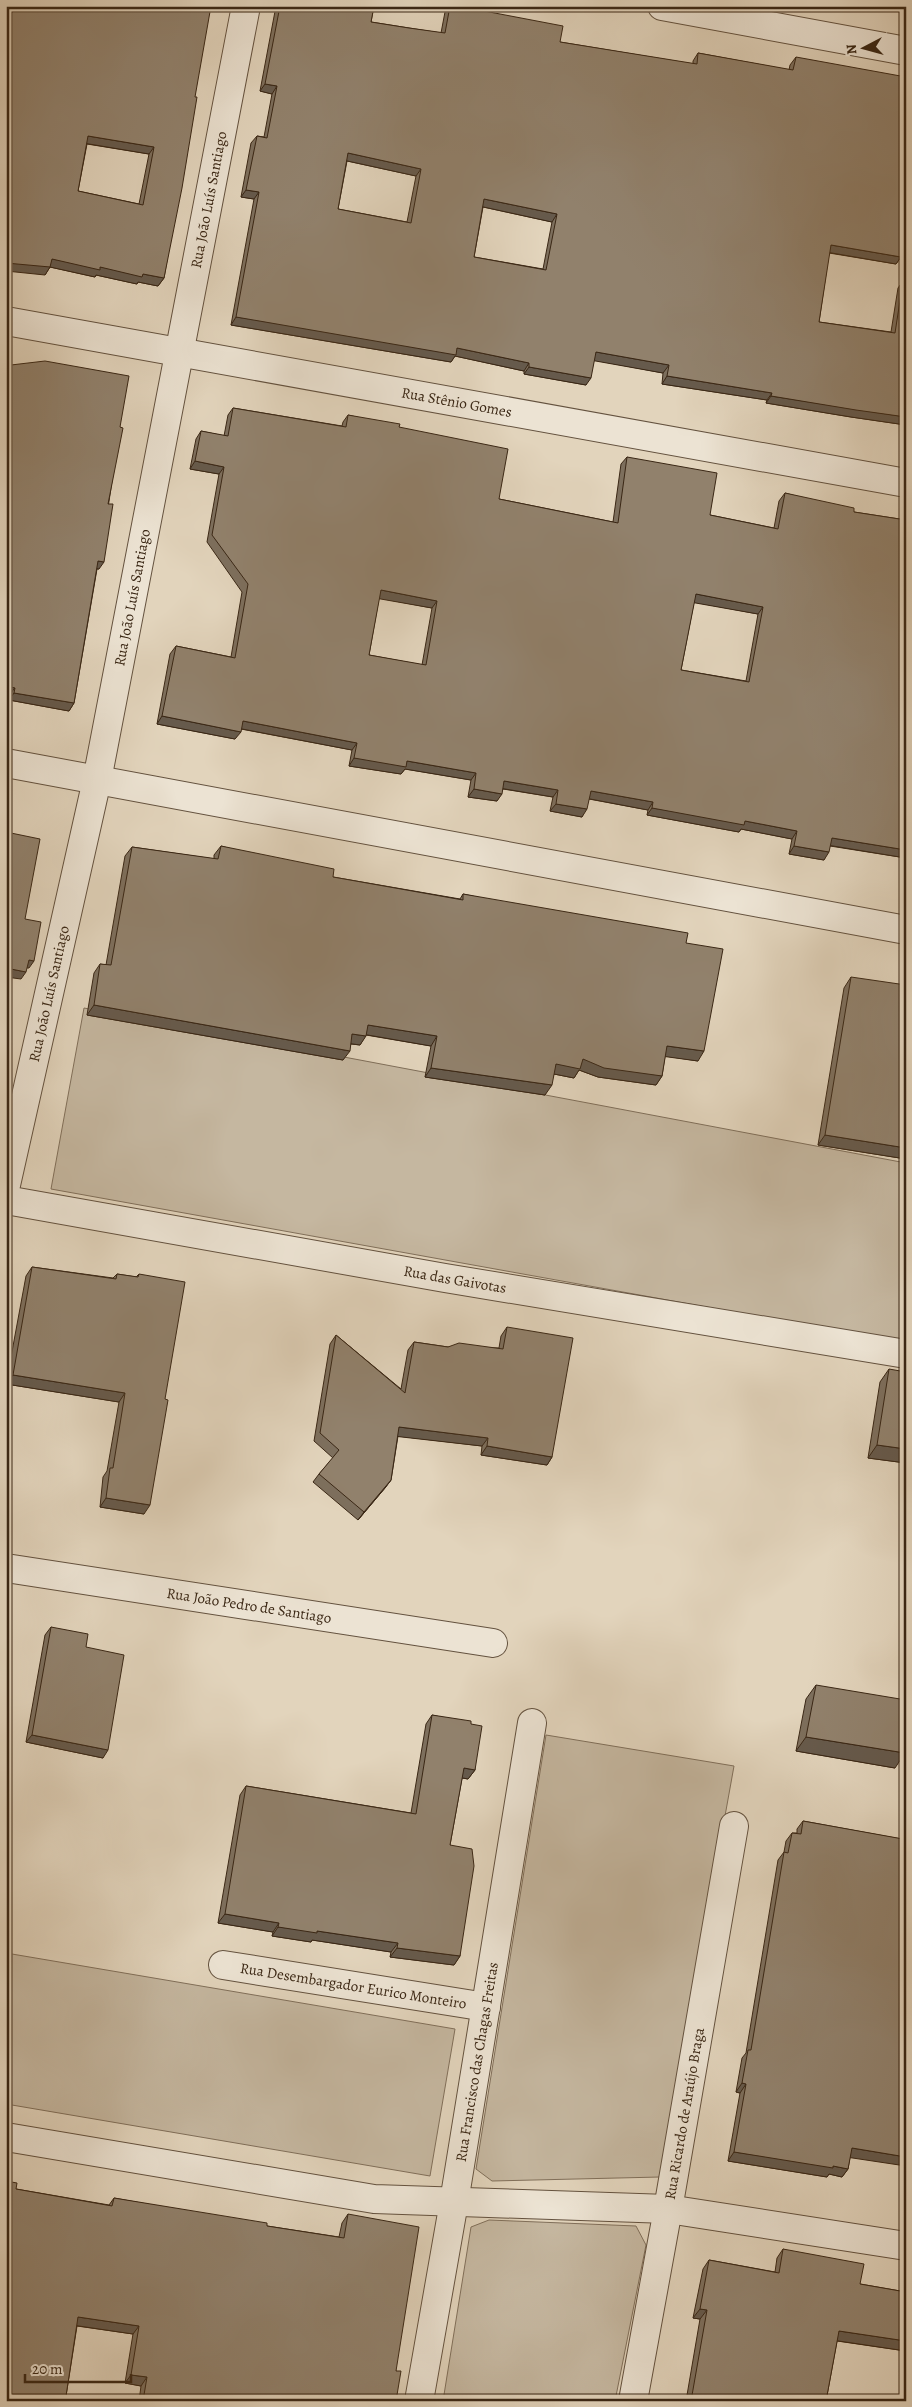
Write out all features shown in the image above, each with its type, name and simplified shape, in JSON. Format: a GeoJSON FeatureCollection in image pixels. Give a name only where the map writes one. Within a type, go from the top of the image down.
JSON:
{"type":"FeatureCollection","features":[{"type":"Feature","properties":{"kind":"street","name":"Rua João Luís Santiago"},"geometry":{"type":"LineString","coordinates":[[6,1185],[97,780],[246,6]]}},
{"type":"Feature","properties":{"kind":"street"},"geometry":{"type":"LineString","coordinates":[[662,6],[906,51]]}},
{"type":"Feature","properties":{"kind":"street","name":"Rua Stênio Gomes"},"geometry":{"type":"LineString","coordinates":[[6,321],[906,482]]}},
{"type":"Feature","properties":{"kind":"street"},"geometry":{"type":"LineString","coordinates":[[6,763],[906,930]]}},
{"type":"Feature","properties":{"kind":"street","name":"Rua das Gaivotas"},"geometry":{"type":"LineString","coordinates":[[6,1200],[445,1278],[906,1354]]}},
{"type":"Feature","properties":{"kind":"street","name":"Rua João Pedro de Santiago"},"geometry":{"type":"LineString","coordinates":[[6,1568],[493,1643]]}},
{"type":"Feature","properties":{"kind":"street","name":"Rua Francisco das Chagas Freitas"},"geometry":{"type":"LineString","coordinates":[[419,2401],[454,2202],[532,1722]]}},
{"type":"Feature","properties":{"kind":"street","name":"Rua Ricardo de Araújo Braga"},"geometry":{"type":"LineString","coordinates":[[633,2401],[734,1826]]}},
{"type":"Feature","properties":{"kind":"street","name":"Rua Desembargador Eurico Monteiro"},"geometry":{"type":"LineString","coordinates":[[223,1965],[486,2007]]}},
{"type":"Feature","properties":{"kind":"street"},"geometry":{"type":"LineString","coordinates":[[6,2137],[374,2199],[668,2209],[906,2246]]}},
{"type":"Feature","properties":{"kind":"shaded area"},"geometry":{"type":"Polygon","coordinates":[[[84,1008],[906,1163],[906,1343],[51,1189],[84,1008]]]}},
{"type":"Feature","properties":{"kind":"shaded area"},"geometry":{"type":"Polygon","coordinates":[[[546,1735],[734,1766],[660,2177],[492,2181],[476,2169],[546,1735]]]}},
{"type":"Feature","properties":{"kind":"shaded area"},"geometry":{"type":"Polygon","coordinates":[[[6,1953],[455,2029],[430,2176],[6,2104],[6,1953]]]}},
{"type":"Feature","properties":{"kind":"shaded area"},"geometry":{"type":"Polygon","coordinates":[[[489,2220],[636,2226],[646,2245],[615,2401],[443,2401],[471,2227],[489,2220]]]}},
{"type":"Feature","properties":{"kind":"building"},"geometry":{"type":"Polygon","coordinates":[[[6,6],[211,6],[182,188],[164,278],[143,274],[142,277],[100,267],[100,270],[52,259],[50,267],[6,263],[6,6]],[[88,136],[78,191],[143,205],[154,147],[88,136]]]}},
{"type":"Feature","properties":{"kind":"building"},"geometry":{"type":"Polygon","coordinates":[[[280,6],[374,6],[371,22],[445,33],[450,6],[458,6],[563,26],[560,42],[697,64],[698,53],[793,70],[796,57],[906,77],[906,232],[901,257],[831,245],[819,322],[895,333],[903,281],[906,281],[906,417],[771,396],[772,393],[667,376],[669,365],[596,352],[591,378],[529,367],[529,363],[457,348],[456,355],[236,317],[259,192],[246,190],[257,136],[267,138],[277,86],[265,84],[280,6]],[[348,153],[338,209],[411,223],[421,169],[348,153]],[[484,199],[474,257],[546,270],[557,214],[484,199]]]}},
{"type":"Feature","properties":{"kind":"building"},"geometry":{"type":"Polygon","coordinates":[[[45,361],[129,376],[120,427],[123,428],[108,504],[113,504],[104,562],[98,561],[74,703],[14,693],[15,688],[6,686],[6,364],[45,361]]]}},
{"type":"Feature","properties":{"kind":"building"},"geometry":{"type":"Polygon","coordinates":[[[233,408],[346,427],[348,415],[400,424],[399,427],[508,449],[499,499],[618,523],[627,457],[717,473],[710,515],[778,529],[785,493],[854,508],[854,512],[906,520],[906,850],[832,838],[829,852],[794,846],[797,831],[745,821],[744,825],[652,808],[653,802],[591,791],[587,809],[556,804],[558,790],[504,781],[502,794],[474,789],[476,773],[407,761],[406,767],[354,758],[357,743],[243,721],[241,732],[162,716],[176,646],[235,658],[248,584],[212,535],[224,467],[195,461],[201,431],[228,436],[233,408]],[[381,590],[369,655],[426,665],[437,601],[381,590]],[[696,594],[681,670],[749,682],[763,607],[696,594]]]}},
{"type":"Feature","properties":{"kind":"building"},"geometry":{"type":"Polygon","coordinates":[[[6,832],[40,839],[25,919],[41,922],[34,961],[29,960],[26,972],[6,968],[6,832]]]}},
{"type":"Feature","properties":{"kind":"building"},"geometry":{"type":"Polygon","coordinates":[[[221,846],[334,869],[333,877],[463,900],[463,894],[688,933],[686,943],[723,949],[704,1051],[667,1046],[662,1076],[604,1068],[583,1059],[580,1069],[556,1064],[552,1085],[431,1068],[437,1036],[368,1025],[366,1036],[352,1034],[350,1051],[94,1005],[100,964],[111,965],[132,847],[218,859],[221,846]]]}},
{"type":"Feature","properties":{"kind":"building"},"geometry":{"type":"Polygon","coordinates":[[[851,977],[906,985],[906,1148],[825,1135],[851,977]]]}},
{"type":"Feature","properties":{"kind":"building"},"geometry":{"type":"Polygon","coordinates":[[[32,1267],[116,1279],[117,1274],[138,1277],[139,1274],[185,1282],[165,1399],[168,1400],[150,1505],[106,1498],[110,1468],[113,1468],[125,1393],[13,1375],[32,1267]]]}},
{"type":"Feature","properties":{"kind":"building"},"geometry":{"type":"Polygon","coordinates":[[[507,1327],[573,1338],[552,1457],[487,1446],[488,1438],[399,1427],[391,1480],[364,1512],[319,1474],[339,1450],[320,1433],[336,1335],[405,1393],[414,1342],[448,1347],[459,1343],[503,1349],[507,1327]]]}},
{"type":"Feature","properties":{"kind":"building"},"geometry":{"type":"Polygon","coordinates":[[[889,1369],[906,1372],[906,1449],[877,1445],[889,1369]]]}},
{"type":"Feature","properties":{"kind":"building"},"geometry":{"type":"Polygon","coordinates":[[[51,1627],[88,1634],[86,1647],[124,1655],[108,1750],[32,1735],[51,1627]]]}},
{"type":"Feature","properties":{"kind":"building"},"geometry":{"type":"Polygon","coordinates":[[[816,1685],[906,1700],[905,1753],[806,1737],[816,1685]]]}},
{"type":"Feature","properties":{"kind":"building"},"geometry":{"type":"Polygon","coordinates":[[[432,1715],[471,1721],[471,1724],[482,1726],[475,1770],[464,1768],[450,1845],[472,1849],[474,1866],[460,1956],[397,1948],[398,1943],[278,1927],[279,1923],[225,1914],[246,1786],[416,1814],[432,1715]]]}},
{"type":"Feature","properties":{"kind":"building"},"geometry":{"type":"Polygon","coordinates":[[[803,1821],[903,1839],[903,1837],[906,1837],[906,2157],[852,2148],[848,2169],[734,2152],[746,2084],[742,2083],[748,2050],[751,2050],[784,1852],[788,1853],[792,1833],[801,1834],[803,1821]]]}},
{"type":"Feature","properties":{"kind":"building"},"geometry":{"type":"Polygon","coordinates":[[[6,2181],[17,2183],[16,2189],[112,2206],[114,2198],[267,2223],[267,2226],[344,2238],[348,2214],[419,2227],[396,2371],[401,2371],[396,2401],[143,2401],[147,2377],[131,2375],[139,2326],[78,2317],[66,2396],[80,2398],[80,2401],[6,2401],[6,2181]]]}},
{"type":"Feature","properties":{"kind":"building"},"geometry":{"type":"Polygon","coordinates":[[[783,2249],[864,2264],[860,2284],[906,2292],[906,2341],[839,2331],[826,2401],[691,2401],[707,2310],[700,2309],[709,2260],[779,2273],[783,2249]]]}}]}
